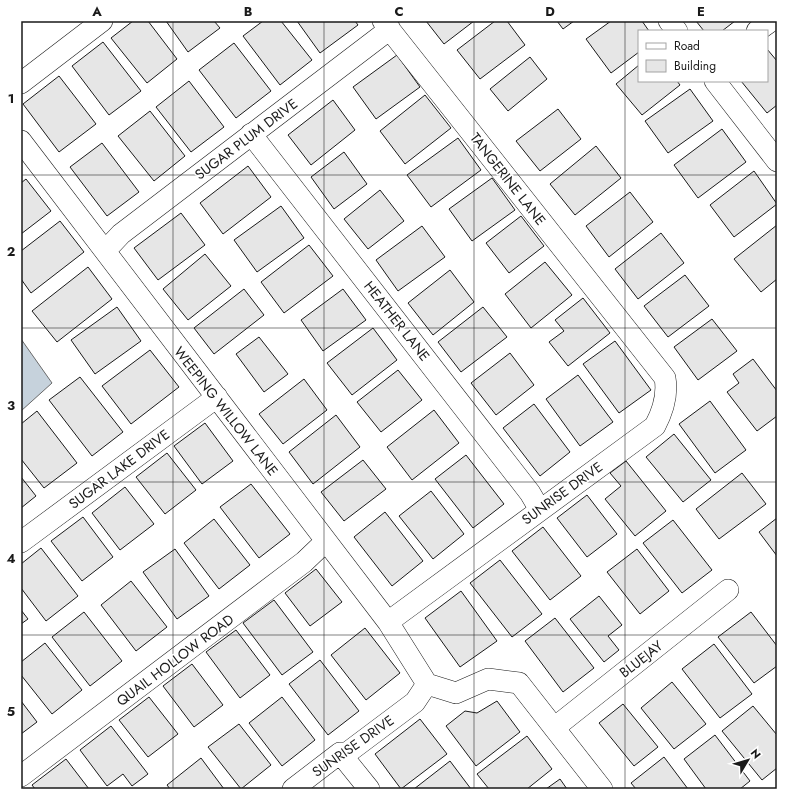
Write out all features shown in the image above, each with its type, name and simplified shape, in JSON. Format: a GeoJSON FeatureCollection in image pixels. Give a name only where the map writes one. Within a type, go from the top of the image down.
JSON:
{"type":"FeatureCollection","features":[{"type":"Feature","properties":{"kind":"street"},"geometry":{"type":"LineString","coordinates":[[21,83],[102,21]]}},
{"type":"Feature","properties":{"kind":"street"},"geometry":{"type":"LineString","coordinates":[[669,21],[676,30]]}},
{"type":"Feature","properties":{"kind":"street"},"geometry":{"type":"LineString","coordinates":[[758,30],[771,21]]}},
{"type":"Feature","properties":{"kind":"street","name":"SUGAR PLUM DRIVE"},"geometry":{"type":"LineString","coordinates":[[105,251],[121,234],[252,134],[386,25]]}},
{"type":"Feature","properties":{"kind":"street","name":"TANGERINE LANE"},"geometry":{"type":"LineString","coordinates":[[386,25],[632,337]]}},
{"type":"Feature","properties":{"kind":"street"},"geometry":{"type":"LineString","coordinates":[[716,82],[777,161]]}},
{"type":"Feature","properties":{"kind":"street","name":"HEATHER LANE"},"geometry":{"type":"LineString","coordinates":[[252,134],[530,493],[540,510]]}},
{"type":"Feature","properties":{"kind":"street","name":"WEEPING WILLOW LANE"},"geometry":{"type":"LineString","coordinates":[[21,141],[388,622],[427,684]]}},
{"type":"Feature","properties":{"kind":"street","name":"SUNRISE DRIVE"},"geometry":{"type":"LineString","coordinates":[[388,622],[655,426],[662,412],[666,387],[665,378],[632,337]]}},
{"type":"Feature","properties":{"kind":"street","name":"SUGAR LAKE DRIVE"},"geometry":{"type":"LineString","coordinates":[[21,542],[217,397]]}},
{"type":"Feature","properties":{"kind":"street","name":"QUAIL HOLLOW ROAD"},"geometry":{"type":"LineString","coordinates":[[21,776],[304,562],[326,541]]}},
{"type":"Feature","properties":{"kind":"street","name":"BLUEJAY"},"geometry":{"type":"LineString","coordinates":[[554,728],[728,590]]}},
{"type":"Feature","properties":{"kind":"street"},"geometry":{"type":"LineString","coordinates":[[427,684],[456,693],[488,679],[519,682],[602,789]]}},
{"type":"Feature","properties":{"kind":"street","name":"SUNRISE DRIVE"},"geometry":{"type":"LineString","coordinates":[[293,789],[340,753],[347,753],[415,702],[427,684]]}},
{"type":"Feature","properties":{"kind":"street"},"geometry":{"type":"LineString","coordinates":[[340,753],[369,789]]}},
{"type":"Feature","properties":{"kind":"shaded area"},"geometry":{"type":"Polygon","coordinates":[[[21,339],[52,383],[21,411],[21,339]]]}},
{"type":"Feature","properties":{"kind":"building"},"geometry":{"type":"Polygon","coordinates":[[[133,21],[148,21],[177,59],[147,83],[111,38],[133,21]]]}},
{"type":"Feature","properties":{"kind":"building"},"geometry":{"type":"Polygon","coordinates":[[[166,21],[214,21],[220,28],[188,52],[166,21]]]}},
{"type":"Feature","properties":{"kind":"building"},"geometry":{"type":"Polygon","coordinates":[[[263,21],[281,21],[312,60],[280,85],[243,36],[263,21]]]}},
{"type":"Feature","properties":{"kind":"building"},"geometry":{"type":"Polygon","coordinates":[[[297,21],[355,21],[358,25],[320,53],[297,21]]]}},
{"type":"Feature","properties":{"kind":"building"},"geometry":{"type":"Polygon","coordinates":[[[426,21],[474,21],[444,44],[426,21]]]}},
{"type":"Feature","properties":{"kind":"building"},"geometry":{"type":"Polygon","coordinates":[[[495,21],[507,21],[525,45],[480,79],[457,50],[495,21]]]}},
{"type":"Feature","properties":{"kind":"building"},"geometry":{"type":"Polygon","coordinates":[[[557,21],[574,21],[563,29],[557,21]]]}},
{"type":"Feature","properties":{"kind":"building"},"geometry":{"type":"Polygon","coordinates":[[[611,21],[642,21],[648,30],[638,30],[638,53],[611,73],[586,39],[611,21]]]}},
{"type":"Feature","properties":{"kind":"building"},"geometry":{"type":"Polygon","coordinates":[[[696,21],[735,21],[723,30],[703,30],[696,21]]]}},
{"type":"Feature","properties":{"kind":"building"},"geometry":{"type":"Polygon","coordinates":[[[103,42],[141,91],[109,115],[72,66],[103,42]]]}},
{"type":"Feature","properties":{"kind":"building"},"geometry":{"type":"Polygon","coordinates":[[[234,43],[271,91],[236,118],[199,70],[234,43]]]}},
{"type":"Feature","properties":{"kind":"building"},"geometry":{"type":"Polygon","coordinates":[[[768,50],[777,61],[777,105],[767,113],[742,82],[768,82],[768,50]]]}},
{"type":"Feature","properties":{"kind":"building"},"geometry":{"type":"Polygon","coordinates":[[[397,55],[420,87],[376,119],[353,87],[397,55]]]}},
{"type":"Feature","properties":{"kind":"building"},"geometry":{"type":"Polygon","coordinates":[[[530,57],[547,79],[508,111],[490,89],[530,57]]]}},
{"type":"Feature","properties":{"kind":"building"},"geometry":{"type":"Polygon","coordinates":[[[638,66],[638,82],[678,82],[680,85],[642,115],[616,84],[638,66]]]}},
{"type":"Feature","properties":{"kind":"building"},"geometry":{"type":"Polygon","coordinates":[[[59,76],[96,124],[59,152],[23,104],[59,76]]]}},
{"type":"Feature","properties":{"kind":"building"},"geometry":{"type":"Polygon","coordinates":[[[189,81],[224,127],[191,152],[156,107],[189,81]]]}},
{"type":"Feature","properties":{"kind":"building"},"geometry":{"type":"Polygon","coordinates":[[[690,89],[713,121],[668,153],[645,121],[690,89]]]}},
{"type":"Feature","properties":{"kind":"building"},"geometry":{"type":"Polygon","coordinates":[[[425,95],[451,128],[405,164],[380,131],[425,95]]]}},
{"type":"Feature","properties":{"kind":"building"},"geometry":{"type":"Polygon","coordinates":[[[333,100],[355,130],[311,165],[288,135],[333,100]]]}},
{"type":"Feature","properties":{"kind":"building"},"geometry":{"type":"Polygon","coordinates":[[[558,109],[581,139],[540,171],[516,141],[558,109]]]}},
{"type":"Feature","properties":{"kind":"building"},"geometry":{"type":"Polygon","coordinates":[[[150,111],[185,156],[154,181],[118,136],[150,111]]]}},
{"type":"Feature","properties":{"kind":"building"},"geometry":{"type":"Polygon","coordinates":[[[722,129],[746,162],[698,198],[674,165],[722,129]]]}},
{"type":"Feature","properties":{"kind":"building"},"geometry":{"type":"Polygon","coordinates":[[[458,138],[481,170],[431,207],[407,175],[458,138]]]}},
{"type":"Feature","properties":{"kind":"building"},"geometry":{"type":"Polygon","coordinates":[[[102,143],[139,192],[107,216],[70,167],[102,143]]]}},
{"type":"Feature","properties":{"kind":"building"},"geometry":{"type":"Polygon","coordinates":[[[596,146],[621,178],[575,215],[550,184],[596,146]]]}},
{"type":"Feature","properties":{"kind":"building"},"geometry":{"type":"Polygon","coordinates":[[[344,152],[367,184],[334,209],[311,177],[344,152]]]}},
{"type":"Feature","properties":{"kind":"building"},"geometry":{"type":"Polygon","coordinates":[[[248,166],[271,197],[223,234],[200,203],[248,166]]]}},
{"type":"Feature","properties":{"kind":"building"},"geometry":{"type":"Polygon","coordinates":[[[754,171],[777,204],[734,237],[710,205],[754,171]]]}},
{"type":"Feature","properties":{"kind":"building"},"geometry":{"type":"Polygon","coordinates":[[[492,178],[515,210],[472,241],[449,209],[492,178]]]}},
{"type":"Feature","properties":{"kind":"building"},"geometry":{"type":"Polygon","coordinates":[[[26,179],[51,211],[21,234],[21,183],[26,179]]]}},
{"type":"Feature","properties":{"kind":"building"},"geometry":{"type":"Polygon","coordinates":[[[380,190],[404,221],[368,249],[344,219],[380,190]]]}},
{"type":"Feature","properties":{"kind":"building"},"geometry":{"type":"Polygon","coordinates":[[[630,192],[653,222],[609,257],[586,226],[630,192]]]}},
{"type":"Feature","properties":{"kind":"building"},"geometry":{"type":"Polygon","coordinates":[[[281,206],[304,238],[257,272],[234,240],[281,206]]]}},
{"type":"Feature","properties":{"kind":"building"},"geometry":{"type":"Polygon","coordinates":[[[181,213],[205,245],[158,280],[134,248],[181,213]]]}},
{"type":"Feature","properties":{"kind":"building"},"geometry":{"type":"Polygon","coordinates":[[[521,216],[544,246],[509,273],[486,243],[521,216]]]}},
{"type":"Feature","properties":{"kind":"building"},"geometry":{"type":"Polygon","coordinates":[[[60,221],[84,252],[31,293],[21,279],[21,251],[60,221]]]}},
{"type":"Feature","properties":{"kind":"building"},"geometry":{"type":"Polygon","coordinates":[[[777,225],[777,279],[761,292],[734,259],[777,225]]]}},
{"type":"Feature","properties":{"kind":"building"},"geometry":{"type":"Polygon","coordinates":[[[422,226],[445,257],[398,291],[376,260],[422,226]]]}},
{"type":"Feature","properties":{"kind":"building"},"geometry":{"type":"Polygon","coordinates":[[[661,233],[684,263],[638,299],[615,269],[661,233]]]}},
{"type":"Feature","properties":{"kind":"building"},"geometry":{"type":"Polygon","coordinates":[[[309,245],[333,276],[284,313],[261,282],[309,245]]]}},
{"type":"Feature","properties":{"kind":"building"},"geometry":{"type":"Polygon","coordinates":[[[205,254],[231,286],[188,320],[163,289],[205,254]]]}},
{"type":"Feature","properties":{"kind":"building"},"geometry":{"type":"Polygon","coordinates":[[[545,262],[572,295],[531,328],[505,294],[545,262]]]}},
{"type":"Feature","properties":{"kind":"building"},"geometry":{"type":"Polygon","coordinates":[[[88,267],[112,299],[57,342],[32,311],[88,267]]]}},
{"type":"Feature","properties":{"kind":"building"},"geometry":{"type":"Polygon","coordinates":[[[450,270],[474,302],[433,335],[408,303],[450,270]]]}},
{"type":"Feature","properties":{"kind":"building"},"geometry":{"type":"Polygon","coordinates":[[[685,275],[709,306],[668,337],[644,306],[685,275]]]}},
{"type":"Feature","properties":{"kind":"building"},"geometry":{"type":"Polygon","coordinates":[[[244,289],[264,315],[214,354],[194,328],[244,289]]]}},
{"type":"Feature","properties":{"kind":"building"},"geometry":{"type":"Polygon","coordinates":[[[343,289],[366,320],[323,351],[301,320],[343,289]]]}},
{"type":"Feature","properties":{"kind":"building"},"geometry":{"type":"Polygon","coordinates":[[[583,298],[610,333],[568,366],[549,342],[564,331],[555,320],[583,298]]]}},
{"type":"Feature","properties":{"kind":"building"},"geometry":{"type":"Polygon","coordinates":[[[117,307],[141,341],[95,374],[71,340],[117,307]]]}},
{"type":"Feature","properties":{"kind":"building"},"geometry":{"type":"Polygon","coordinates":[[[483,307],[507,337],[461,372],[438,342],[483,307]]]}},
{"type":"Feature","properties":{"kind":"building"},"geometry":{"type":"Polygon","coordinates":[[[712,319],[737,351],[698,380],[674,347],[712,319]]]}},
{"type":"Feature","properties":{"kind":"building"},"geometry":{"type":"Polygon","coordinates":[[[373,328],[397,360],[352,395],[327,363],[373,328]]]}},
{"type":"Feature","properties":{"kind":"building"},"geometry":{"type":"Polygon","coordinates":[[[259,337],[288,374],[264,392],[236,354],[259,337]]]}},
{"type":"Feature","properties":{"kind":"building"},"geometry":{"type":"Polygon","coordinates":[[[615,341],[651,390],[619,413],[583,364],[615,341]]]}},
{"type":"Feature","properties":{"kind":"building"},"geometry":{"type":"Polygon","coordinates":[[[150,350],[179,387],[131,424],[102,386],[150,350]]]}},
{"type":"Feature","properties":{"kind":"building"},"geometry":{"type":"Polygon","coordinates":[[[510,353],[534,385],[496,415],[471,383],[510,353]]]}},
{"type":"Feature","properties":{"kind":"building"},"geometry":{"type":"Polygon","coordinates":[[[753,359],[777,391],[777,416],[757,431],[727,392],[739,383],[733,374],[753,359]]]}},
{"type":"Feature","properties":{"kind":"building"},"geometry":{"type":"Polygon","coordinates":[[[398,370],[422,400],[381,432],[357,402],[398,370]]]}},
{"type":"Feature","properties":{"kind":"building"},"geometry":{"type":"Polygon","coordinates":[[[578,375],[613,422],[580,446],[546,399],[578,375]]]}},
{"type":"Feature","properties":{"kind":"building"},"geometry":{"type":"Polygon","coordinates":[[[80,377],[123,432],[92,456],[49,400],[80,377]]]}},
{"type":"Feature","properties":{"kind":"building"},"geometry":{"type":"Polygon","coordinates":[[[304,379],[327,410],[283,444],[259,414],[304,379]]]}},
{"type":"Feature","properties":{"kind":"building"},"geometry":{"type":"Polygon","coordinates":[[[710,401],[746,450],[715,473],[679,424],[710,401]]]}},
{"type":"Feature","properties":{"kind":"building"},"geometry":{"type":"Polygon","coordinates":[[[534,404],[570,452],[540,476],[503,428],[534,404]]]}},
{"type":"Feature","properties":{"kind":"building"},"geometry":{"type":"Polygon","coordinates":[[[434,410],[459,443],[412,480],[387,447],[434,410]]]}},
{"type":"Feature","properties":{"kind":"building"},"geometry":{"type":"Polygon","coordinates":[[[37,411],[77,463],[44,488],[21,459],[21,424],[37,411]]]}},
{"type":"Feature","properties":{"kind":"building"},"geometry":{"type":"Polygon","coordinates":[[[336,415],[360,447],[313,484],[289,452],[336,415]]]}},
{"type":"Feature","properties":{"kind":"building"},"geometry":{"type":"Polygon","coordinates":[[[205,423],[233,461],[202,484],[174,446],[205,423]]]}},
{"type":"Feature","properties":{"kind":"building"},"geometry":{"type":"Polygon","coordinates":[[[674,434],[711,480],[683,502],[646,457],[674,434]]]}},
{"type":"Feature","properties":{"kind":"building"},"geometry":{"type":"Polygon","coordinates":[[[167,453],[196,490],[165,514],[136,477],[167,453]]]}},
{"type":"Feature","properties":{"kind":"building"},"geometry":{"type":"Polygon","coordinates":[[[466,455],[504,504],[473,528],[435,479],[466,455]]]}},
{"type":"Feature","properties":{"kind":"building"},"geometry":{"type":"Polygon","coordinates":[[[363,460],[386,489],[344,521],[321,492],[363,460]]]}},
{"type":"Feature","properties":{"kind":"building"},"geometry":{"type":"Polygon","coordinates":[[[626,461],[666,511],[635,536],[605,499],[621,486],[610,473],[626,461]]]}},
{"type":"Feature","properties":{"kind":"building"},"geometry":{"type":"Polygon","coordinates":[[[742,473],[766,504],[719,539],[696,509],[742,473]]]}},
{"type":"Feature","properties":{"kind":"building"},"geometry":{"type":"Polygon","coordinates":[[[21,477],[36,496],[21,508],[21,477]]]}},
{"type":"Feature","properties":{"kind":"building"},"geometry":{"type":"Polygon","coordinates":[[[251,484],[290,534],[259,558],[220,507],[251,484]]]}},
{"type":"Feature","properties":{"kind":"building"},"geometry":{"type":"Polygon","coordinates":[[[125,487],[154,524],[120,550],[92,513],[125,487]]]}},
{"type":"Feature","properties":{"kind":"building"},"geometry":{"type":"Polygon","coordinates":[[[431,491],[464,534],[433,559],[399,516],[431,491]]]}},
{"type":"Feature","properties":{"kind":"building"},"geometry":{"type":"Polygon","coordinates":[[[587,495],[617,534],[587,557],[557,518],[587,495]]]}},
{"type":"Feature","properties":{"kind":"building"},"geometry":{"type":"Polygon","coordinates":[[[385,512],[423,561],[392,586],[354,537],[385,512]]]}},
{"type":"Feature","properties":{"kind":"building"},"geometry":{"type":"Polygon","coordinates":[[[83,517],[113,557],[82,581],[51,541],[83,517]]]}},
{"type":"Feature","properties":{"kind":"building"},"geometry":{"type":"Polygon","coordinates":[[[777,518],[777,556],[759,532],[777,518]]]}},
{"type":"Feature","properties":{"kind":"building"},"geometry":{"type":"Polygon","coordinates":[[[214,519],[250,565],[219,589],[184,543],[214,519]]]}},
{"type":"Feature","properties":{"kind":"building"},"geometry":{"type":"Polygon","coordinates":[[[673,520],[712,570],[682,593],[643,543],[673,520]]]}},
{"type":"Feature","properties":{"kind":"building"},"geometry":{"type":"Polygon","coordinates":[[[543,527],[581,576],[550,600],[512,551],[543,527]]]}},
{"type":"Feature","properties":{"kind":"building"},"geometry":{"type":"Polygon","coordinates":[[[41,548],[78,596],[46,621],[21,588],[21,564],[41,548]]]}},
{"type":"Feature","properties":{"kind":"building"},"geometry":{"type":"Polygon","coordinates":[[[175,549],[209,596],[177,619],[143,572],[175,549]]]}},
{"type":"Feature","properties":{"kind":"building"},"geometry":{"type":"Polygon","coordinates":[[[637,549],[669,591],[640,614],[607,572],[637,549]]]}},
{"type":"Feature","properties":{"kind":"building"},"geometry":{"type":"Polygon","coordinates":[[[500,560],[542,614],[512,637],[470,583],[500,560]]]}},
{"type":"Feature","properties":{"kind":"building"},"geometry":{"type":"Polygon","coordinates":[[[316,569],[342,602],[310,626],[285,593],[316,569]]]}},
{"type":"Feature","properties":{"kind":"building"},"geometry":{"type":"Polygon","coordinates":[[[131,581],[167,627],[136,651],[101,605],[131,581]]]}},
{"type":"Feature","properties":{"kind":"building"},"geometry":{"type":"Polygon","coordinates":[[[461,591],[497,641],[460,667],[425,618],[461,591]]]}},
{"type":"Feature","properties":{"kind":"building"},"geometry":{"type":"Polygon","coordinates":[[[599,596],[622,625],[608,636],[619,650],[604,662],[570,619],[599,596]]]}},
{"type":"Feature","properties":{"kind":"building"},"geometry":{"type":"Polygon","coordinates":[[[274,600],[313,652],[282,675],[243,623],[274,600]]]}},
{"type":"Feature","properties":{"kind":"building"},"geometry":{"type":"Polygon","coordinates":[[[21,610],[28,619],[21,624],[21,610]]]}},
{"type":"Feature","properties":{"kind":"building"},"geometry":{"type":"Polygon","coordinates":[[[84,612],[122,661],[90,686],[52,637],[84,612]]]}},
{"type":"Feature","properties":{"kind":"building"},"geometry":{"type":"Polygon","coordinates":[[[751,612],[777,646],[777,666],[754,683],[718,637],[751,612]]]}},
{"type":"Feature","properties":{"kind":"building"},"geometry":{"type":"Polygon","coordinates":[[[555,618],[594,668],[563,692],[525,641],[555,618]]]}},
{"type":"Feature","properties":{"kind":"building"},"geometry":{"type":"Polygon","coordinates":[[[365,628],[400,673],[366,700],[331,655],[365,628]]]}},
{"type":"Feature","properties":{"kind":"building"},"geometry":{"type":"Polygon","coordinates":[[[236,630],[270,675],[240,698],[206,652],[236,630]]]}},
{"type":"Feature","properties":{"kind":"building"},"geometry":{"type":"Polygon","coordinates":[[[45,643],[82,690],[52,714],[21,675],[21,662],[45,643]]]}},
{"type":"Feature","properties":{"kind":"building"},"geometry":{"type":"Polygon","coordinates":[[[714,644],[752,694],[720,718],[682,669],[714,644]]]}},
{"type":"Feature","properties":{"kind":"building"},"geometry":{"type":"Polygon","coordinates":[[[320,660],[359,711],[328,735],[289,684],[320,660]]]}},
{"type":"Feature","properties":{"kind":"building"},"geometry":{"type":"Polygon","coordinates":[[[192,664],[223,705],[194,727],[163,686],[192,664]]]}},
{"type":"Feature","properties":{"kind":"building"},"geometry":{"type":"Polygon","coordinates":[[[672,682],[706,724],[674,749],[641,708],[672,682]]]}},
{"type":"Feature","properties":{"kind":"building"},"geometry":{"type":"Polygon","coordinates":[[[149,697],[178,734],[148,757],[119,720],[149,697]]]}},
{"type":"Feature","properties":{"kind":"building"},"geometry":{"type":"Polygon","coordinates":[[[282,697],[315,740],[282,766],[249,723],[282,697]]]}},
{"type":"Feature","properties":{"kind":"building"},"geometry":{"type":"Polygon","coordinates":[[[21,701],[37,722],[21,734],[21,701]]]}},
{"type":"Feature","properties":{"kind":"building"},"geometry":{"type":"Polygon","coordinates":[[[497,701],[520,732],[476,766],[446,726],[465,711],[477,713],[497,701]]]}},
{"type":"Feature","properties":{"kind":"building"},"geometry":{"type":"Polygon","coordinates":[[[623,704],[658,747],[634,766],[599,723],[623,704]]]}},
{"type":"Feature","properties":{"kind":"building"},"geometry":{"type":"Polygon","coordinates":[[[753,706],[777,735],[777,768],[762,780],[722,731],[753,706]]]}},
{"type":"Feature","properties":{"kind":"building"},"geometry":{"type":"Polygon","coordinates":[[[420,719],[447,754],[401,789],[375,754],[420,719]]]}},
{"type":"Feature","properties":{"kind":"building"},"geometry":{"type":"Polygon","coordinates":[[[239,724],[271,765],[241,789],[208,747],[239,724]]]}},
{"type":"Feature","properties":{"kind":"building"},"geometry":{"type":"Polygon","coordinates":[[[111,726],[148,774],[132,786],[123,774],[107,786],[80,750],[111,726]]]}},
{"type":"Feature","properties":{"kind":"building"},"geometry":{"type":"Polygon","coordinates":[[[715,735],[750,781],[740,789],[706,789],[684,759],[715,735]]]}},
{"type":"Feature","properties":{"kind":"building"},"geometry":{"type":"Polygon","coordinates":[[[527,736],[552,769],[527,789],[489,789],[477,774],[527,736]]]}},
{"type":"Feature","properties":{"kind":"building"},"geometry":{"type":"Polygon","coordinates":[[[664,757],[688,789],[636,789],[631,783],[664,757]]]}},
{"type":"Feature","properties":{"kind":"building"},"geometry":{"type":"Polygon","coordinates":[[[201,758],[224,789],[170,789],[167,785],[201,758]]]}},
{"type":"Feature","properties":{"kind":"building"},"geometry":{"type":"Polygon","coordinates":[[[66,759],[89,789],[35,789],[32,785],[66,759]]]}},
{"type":"Feature","properties":{"kind":"building"},"geometry":{"type":"Polygon","coordinates":[[[450,761],[471,789],[414,789],[450,761]]]}},
{"type":"Feature","properties":{"kind":"building"},"geometry":{"type":"Polygon","coordinates":[[[560,779],[567,789],[546,789],[560,779]]]}}]}
